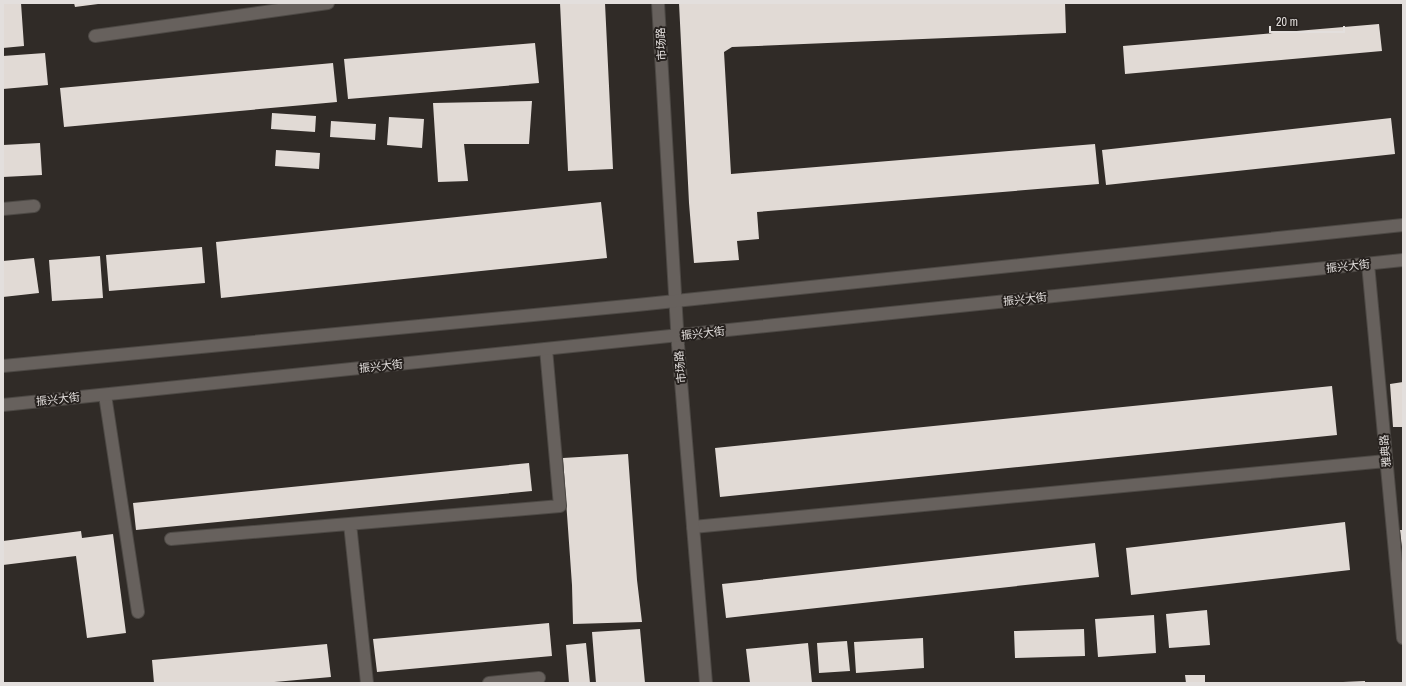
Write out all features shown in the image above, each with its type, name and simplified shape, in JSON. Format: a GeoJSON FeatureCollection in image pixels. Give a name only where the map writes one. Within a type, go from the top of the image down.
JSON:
{"type":"FeatureCollection","features":[{"type":"Feature","properties":{"kind":"street"},"geometry":{"type":"LineString","coordinates":[[95,36],[328,3]]}},
{"type":"Feature","properties":{"kind":"street","name":"市场路"},"geometry":{"type":"LineString","coordinates":[[658,3],[678,336],[706,683]]}},
{"type":"Feature","properties":{"kind":"street"},"geometry":{"type":"LineString","coordinates":[[3,209],[34,206]]}},
{"type":"Feature","properties":{"kind":"street"},"geometry":{"type":"LineString","coordinates":[[3,366],[676,301],[1403,225]]}},
{"type":"Feature","properties":{"kind":"street","name":"振兴大街"},"geometry":{"type":"LineString","coordinates":[[3,405],[1403,260]]}},
{"type":"Feature","properties":{"kind":"street","name":"雅典路"},"geometry":{"type":"LineString","coordinates":[[1368,264],[1403,638]]}},
{"type":"Feature","properties":{"kind":"street"},"geometry":{"type":"LineString","coordinates":[[171,539],[560,506],[546,349]]}},
{"type":"Feature","properties":{"kind":"street"},"geometry":{"type":"LineString","coordinates":[[105,394],[138,612]]}},
{"type":"Feature","properties":{"kind":"street"},"geometry":{"type":"LineString","coordinates":[[693,527],[1386,461]]}},
{"type":"Feature","properties":{"kind":"street"},"geometry":{"type":"LineString","coordinates":[[350,524],[367,683]]}},
{"type":"Feature","properties":{"kind":"street"},"geometry":{"type":"LineString","coordinates":[[489,683],[539,678]]}},
{"type":"Feature","properties":{"kind":"building"},"geometry":{"type":"Polygon","coordinates":[[[3,3],[21,3],[24,46],[3,48],[3,3]]]}},
{"type":"Feature","properties":{"kind":"building"},"geometry":{"type":"Polygon","coordinates":[[[74,3],[98,3],[98,4],[75,7],[74,3]]]}},
{"type":"Feature","properties":{"kind":"building"},"geometry":{"type":"Polygon","coordinates":[[[560,3],[605,3],[613,169],[568,171],[560,3]]]}},
{"type":"Feature","properties":{"kind":"building"},"geometry":{"type":"Polygon","coordinates":[[[679,3],[1065,3],[1066,33],[732,47],[724,52],[731,174],[1095,144],[1099,184],[757,212],[759,239],[737,241],[739,260],[694,263],[689,203],[679,3]]]}},
{"type":"Feature","properties":{"kind":"building"},"geometry":{"type":"Polygon","coordinates":[[[1379,24],[1382,51],[1125,74],[1123,46],[1379,24]]]}},
{"type":"Feature","properties":{"kind":"building"},"geometry":{"type":"Polygon","coordinates":[[[535,43],[539,83],[348,99],[344,59],[535,43]]]}},
{"type":"Feature","properties":{"kind":"building"},"geometry":{"type":"Polygon","coordinates":[[[45,53],[48,85],[3,89],[3,56],[45,53]]]}},
{"type":"Feature","properties":{"kind":"building"},"geometry":{"type":"Polygon","coordinates":[[[333,63],[337,102],[64,127],[60,88],[333,63]]]}},
{"type":"Feature","properties":{"kind":"building"},"geometry":{"type":"Polygon","coordinates":[[[532,101],[529,144],[464,144],[468,181],[438,182],[433,103],[532,101]]]}},
{"type":"Feature","properties":{"kind":"building"},"geometry":{"type":"Polygon","coordinates":[[[272,113],[316,116],[315,132],[271,129],[272,113]]]}},
{"type":"Feature","properties":{"kind":"building"},"geometry":{"type":"Polygon","coordinates":[[[389,117],[424,119],[422,148],[387,145],[389,117]]]}},
{"type":"Feature","properties":{"kind":"building"},"geometry":{"type":"Polygon","coordinates":[[[1391,118],[1395,154],[1106,185],[1102,150],[1391,118]]]}},
{"type":"Feature","properties":{"kind":"building"},"geometry":{"type":"Polygon","coordinates":[[[331,121],[376,124],[375,140],[330,137],[331,121]]]}},
{"type":"Feature","properties":{"kind":"building"},"geometry":{"type":"Polygon","coordinates":[[[40,143],[42,175],[3,177],[3,145],[40,143]]]}},
{"type":"Feature","properties":{"kind":"building"},"geometry":{"type":"Polygon","coordinates":[[[276,150],[320,153],[319,169],[275,166],[276,150]]]}},
{"type":"Feature","properties":{"kind":"building"},"geometry":{"type":"Polygon","coordinates":[[[601,202],[607,258],[221,298],[216,242],[601,202]]]}},
{"type":"Feature","properties":{"kind":"building"},"geometry":{"type":"Polygon","coordinates":[[[202,247],[205,283],[109,291],[106,255],[202,247]]]}},
{"type":"Feature","properties":{"kind":"building"},"geometry":{"type":"Polygon","coordinates":[[[100,256],[103,298],[52,301],[49,260],[100,256]]]}},
{"type":"Feature","properties":{"kind":"building"},"geometry":{"type":"Polygon","coordinates":[[[34,258],[39,293],[3,297],[3,261],[34,258]]]}},
{"type":"Feature","properties":{"kind":"building"},"geometry":{"type":"Polygon","coordinates":[[[1403,382],[1403,427],[1393,427],[1390,384],[1403,382]]]}},
{"type":"Feature","properties":{"kind":"building"},"geometry":{"type":"Polygon","coordinates":[[[1332,386],[1337,435],[720,497],[715,448],[1332,386]]]}},
{"type":"Feature","properties":{"kind":"building"},"geometry":{"type":"Polygon","coordinates":[[[628,454],[637,580],[642,622],[573,624],[572,585],[563,458],[628,454]]]}},
{"type":"Feature","properties":{"kind":"building"},"geometry":{"type":"Polygon","coordinates":[[[529,463],[532,491],[136,530],[133,503],[529,463]]]}},
{"type":"Feature","properties":{"kind":"building"},"geometry":{"type":"Polygon","coordinates":[[[1345,522],[1350,570],[1131,595],[1126,548],[1345,522]]]}},
{"type":"Feature","properties":{"kind":"building"},"geometry":{"type":"Polygon","coordinates":[[[1400,530],[1403,530],[1403,547],[1402,547],[1400,530]]]}},
{"type":"Feature","properties":{"kind":"building"},"geometry":{"type":"Polygon","coordinates":[[[81,531],[82,538],[113,534],[126,633],[87,638],[76,556],[3,565],[3,541],[81,531]]]}},
{"type":"Feature","properties":{"kind":"building"},"geometry":{"type":"Polygon","coordinates":[[[1095,543],[1099,577],[726,618],[722,584],[1095,543]]]}},
{"type":"Feature","properties":{"kind":"building"},"geometry":{"type":"Polygon","coordinates":[[[1207,610],[1210,645],[1169,648],[1166,614],[1207,610]]]}},
{"type":"Feature","properties":{"kind":"building"},"geometry":{"type":"Polygon","coordinates":[[[1154,615],[1156,653],[1098,657],[1095,619],[1154,615]]]}},
{"type":"Feature","properties":{"kind":"building"},"geometry":{"type":"Polygon","coordinates":[[[549,623],[552,656],[377,672],[373,639],[549,623]]]}},
{"type":"Feature","properties":{"kind":"building"},"geometry":{"type":"Polygon","coordinates":[[[640,629],[645,683],[596,683],[592,632],[640,629]]]}},
{"type":"Feature","properties":{"kind":"building"},"geometry":{"type":"Polygon","coordinates":[[[1084,629],[1085,656],[1015,658],[1014,631],[1084,629]]]}},
{"type":"Feature","properties":{"kind":"building"},"geometry":{"type":"Polygon","coordinates":[[[923,638],[924,668],[856,673],[854,642],[923,638]]]}},
{"type":"Feature","properties":{"kind":"building"},"geometry":{"type":"Polygon","coordinates":[[[847,641],[850,671],[819,673],[817,643],[847,641]]]}},
{"type":"Feature","properties":{"kind":"building"},"geometry":{"type":"Polygon","coordinates":[[[586,643],[590,683],[569,683],[566,645],[586,643]]]}},
{"type":"Feature","properties":{"kind":"building"},"geometry":{"type":"Polygon","coordinates":[[[808,643],[812,683],[750,683],[746,649],[808,643]]]}},
{"type":"Feature","properties":{"kind":"building"},"geometry":{"type":"Polygon","coordinates":[[[327,644],[331,677],[263,683],[154,683],[152,660],[327,644]]]}},
{"type":"Feature","properties":{"kind":"building"},"geometry":{"type":"Polygon","coordinates":[[[1185,675],[1205,675],[1205,683],[1186,683],[1185,675]]]}},
{"type":"Feature","properties":{"kind":"building"},"geometry":{"type":"Polygon","coordinates":[[[1365,681],[1365,683],[1343,683],[1343,682],[1365,681]]]}}]}
